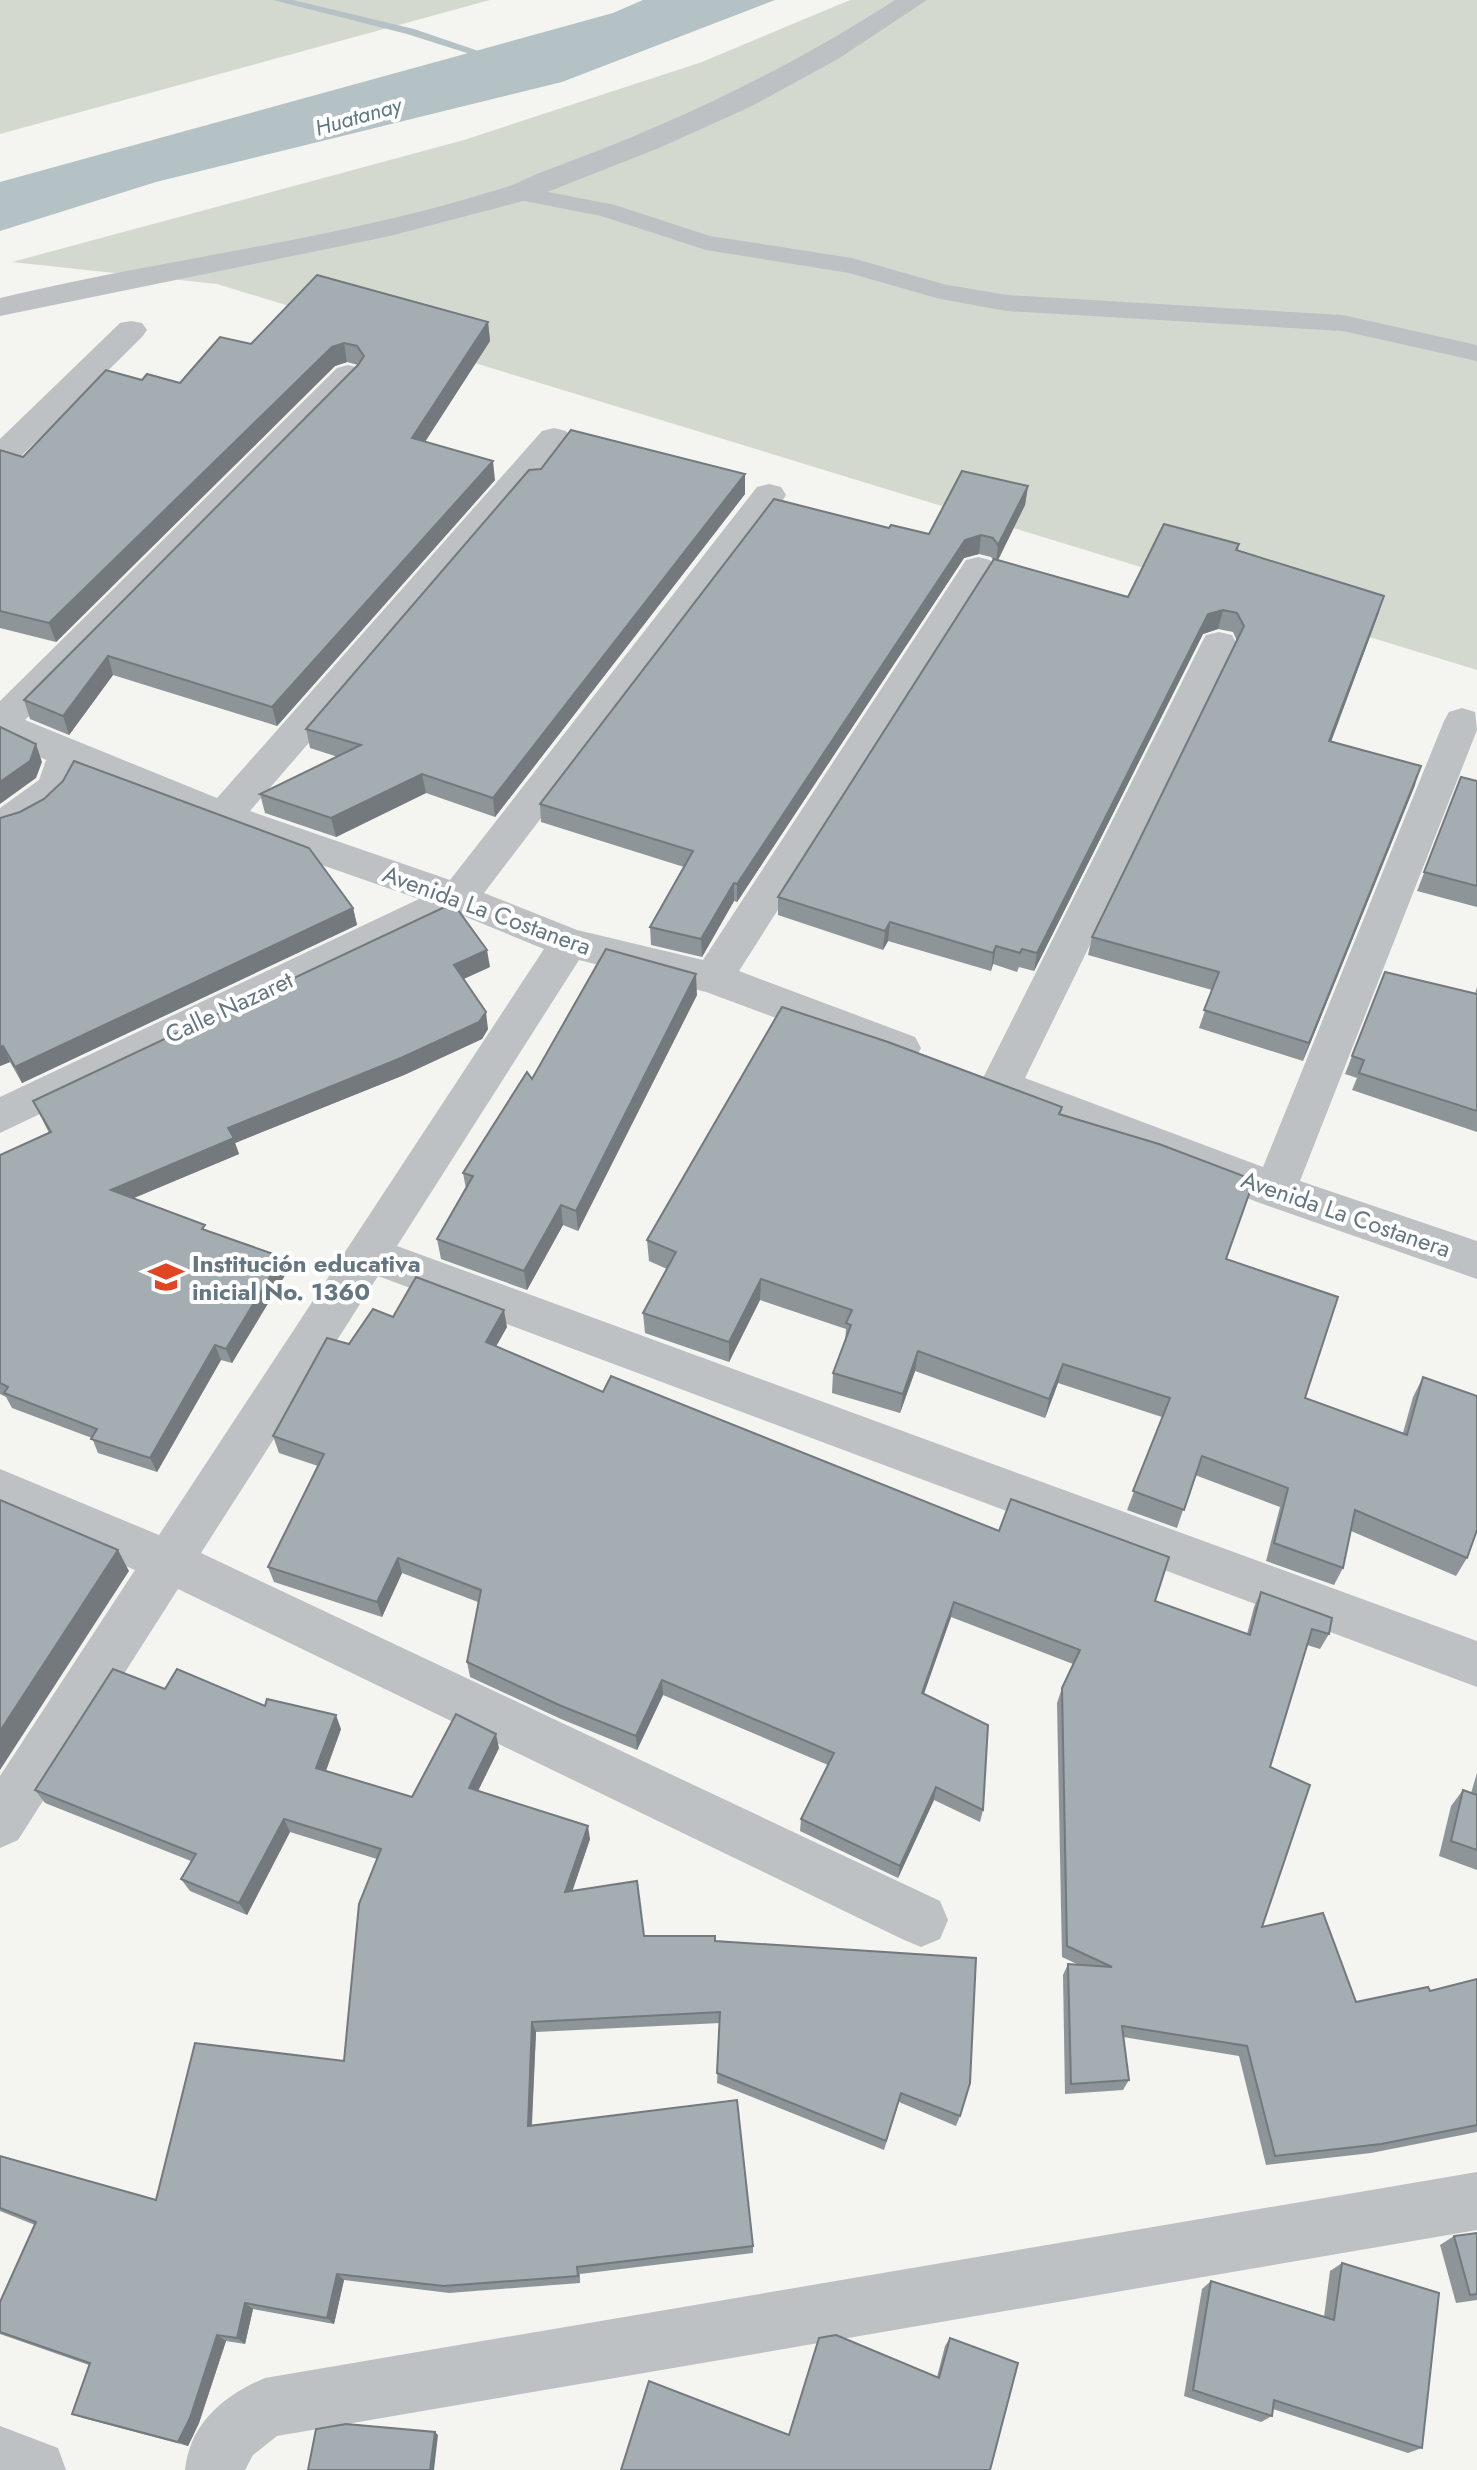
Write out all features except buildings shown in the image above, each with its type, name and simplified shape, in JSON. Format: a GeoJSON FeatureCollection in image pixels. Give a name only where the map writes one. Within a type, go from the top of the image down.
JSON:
{"type":"FeatureCollection","features":[{"type":"Feature","properties":{"kind":"street"},"geometry":{"type":"LineString","coordinates":[[0,307],[419,219],[518,193],[639,149],[724,109],[877,24],[913,0]]}},
{"type":"Feature","properties":{"kind":"street"},"geometry":{"type":"LineString","coordinates":[[0,458],[131,330]]}},
{"type":"Feature","properties":{"kind":"street"},"geometry":{"type":"LineString","coordinates":[[0,723],[348,375]]}},
{"type":"Feature","properties":{"kind":"street"},"geometry":{"type":"LineString","coordinates":[[224,816],[554,438]]}},
{"type":"Feature","properties":{"kind":"street"},"geometry":{"type":"LineString","coordinates":[[458,898],[769,495]]}},
{"type":"Feature","properties":{"kind":"street"},"geometry":{"type":"LineString","coordinates":[[713,978],[978,568]]}},
{"type":"Feature","properties":{"kind":"street","name":"Avenida La Costanera"},"geometry":{"type":"LineString","coordinates":[[1219,644],[986,1081],[1275,1190],[1477,1260]]}},
{"type":"Feature","properties":{"kind":"street"},"geometry":{"type":"LineString","coordinates":[[1275,1190],[1462,721]]}},
{"type":"Feature","properties":{"kind":"street","name":"Avenida La Costanera"},"geometry":{"type":"LineString","coordinates":[[0,723],[67,754],[224,816],[458,898],[569,943],[713,978],[929,1059]]}},
{"type":"Feature","properties":{"kind":"street"},"geometry":{"type":"LineString","coordinates":[[0,822],[21,815],[56,787],[67,754]]}},
{"type":"Feature","properties":{"kind":"street","name":"Calle Nazaret"},"geometry":{"type":"LineString","coordinates":[[0,1116],[458,898]]}},
{"type":"Feature","properties":{"kind":"street"},"geometry":{"type":"LineString","coordinates":[[0,1822],[172,1561],[366,1253],[569,943]]}},
{"type":"Feature","properties":{"kind":"street"},"geometry":{"type":"LineString","coordinates":[[366,1253],[1477,1664]]}},
{"type":"Feature","properties":{"kind":"street"},"geometry":{"type":"LineString","coordinates":[[0,1490],[172,1561],[921,1920]]}},
{"type":"Feature","properties":{"kind":"street"},"geometry":{"type":"LineString","coordinates":[[215,2470],[215,2460],[228,2434],[265,2408],[1477,2201]]}},
{"type":"Feature","properties":{"kind":"street"},"geometry":{"type":"LineString","coordinates":[[0,2456],[36,2470]]}},
{"type":"Feature","properties":{"kind":"lane"},"geometry":{"type":"LineString","coordinates":[[518,193],[606,210],[706,243],[852,266],[940,291],[1007,303],[1343,323],[1422,338],[1477,353]]}},
{"type":"Feature","properties":{"kind":"shaded area"},"geometry":{"type":"Polygon","coordinates":[[[0,0],[490,0],[0,134],[0,0]]]}},
{"type":"Feature","properties":{"kind":"shaded area"},"geometry":{"type":"Polygon","coordinates":[[[850,0],[1477,0],[1477,670],[217,284],[12,262],[464,140],[702,62],[850,0]]]}},
{"type":"Feature","properties":{"kind":"water","name":"Huatanay"},"geometry":{"type":"Polygon","coordinates":[[[643,0],[775,0],[562,82],[156,182],[0,231],[0,182],[613,13],[643,0]]]}},
{"type":"Feature","properties":{"kind":"waterway"},"geometry":{"type":"LineString","coordinates":[[279,0],[410,31],[493,58]]}},
{"type":"Feature","properties":{"kind":"place","name":"Institución educativa inicial No. 1360"},"geometry":{"type":"Point","coordinates":[166,1277]}}]}
